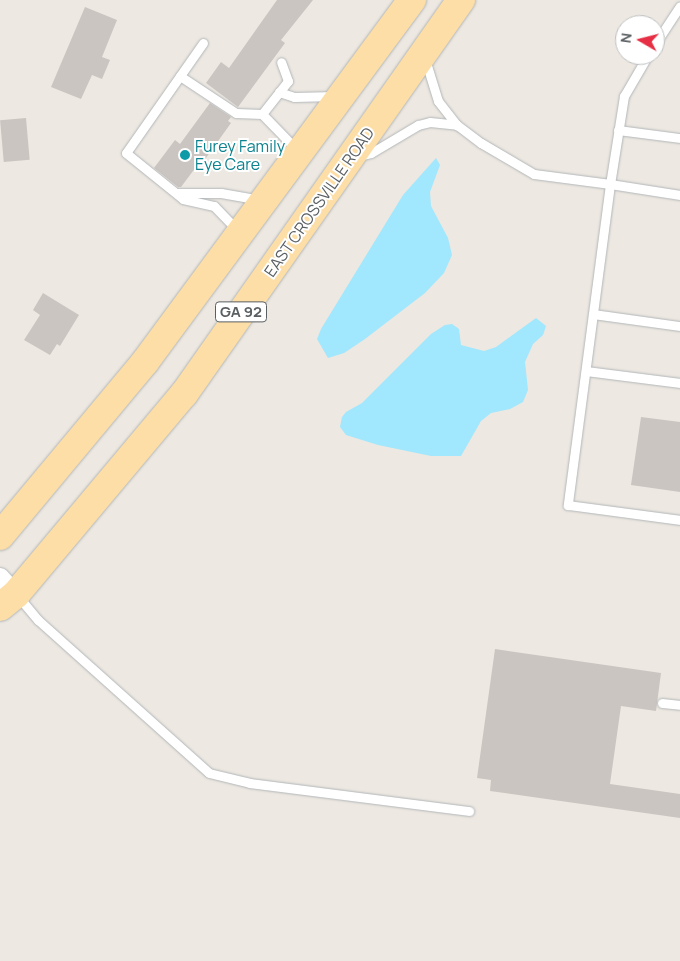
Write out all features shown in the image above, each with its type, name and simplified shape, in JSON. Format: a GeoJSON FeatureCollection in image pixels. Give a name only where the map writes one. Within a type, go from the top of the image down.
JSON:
{"type":"FeatureCollection","features":[{"type":"Feature","properties":{"kind":"main road","name":"GA 92"},"geometry":{"type":"LineString","coordinates":[[0,536],[145,362],[301,154],[412,0]]}},
{"type":"Feature","properties":{"kind":"main road","name":"EAST CROSSVILLE ROAD"},"geometry":{"type":"LineString","coordinates":[[5,593],[184,394],[461,0]]}},
{"type":"Feature","properties":{"kind":"lane"},"geometry":{"type":"LineString","coordinates":[[665,29],[680,6]]}},
{"type":"Feature","properties":{"kind":"lane"},"geometry":{"type":"LineString","coordinates":[[203,43],[126,153],[162,185],[184,199],[214,206],[241,234]]}},
{"type":"Feature","properties":{"kind":"lane"},"geometry":{"type":"LineString","coordinates":[[424,52],[438,101],[457,125],[516,166],[534,174],[680,195]]}},
{"type":"Feature","properties":{"kind":"lane"},"geometry":{"type":"LineString","coordinates":[[262,114],[288,81],[281,62]]}},
{"type":"Feature","properties":{"kind":"lane"},"geometry":{"type":"LineString","coordinates":[[642,65],[624,96],[618,130],[568,505],[680,520]]}},
{"type":"Feature","properties":{"kind":"lane"},"geometry":{"type":"LineString","coordinates":[[180,76],[236,113],[262,114],[301,154]]}},
{"type":"Feature","properties":{"kind":"lane"},"geometry":{"type":"LineString","coordinates":[[279,92],[294,97],[343,95]]}},
{"type":"Feature","properties":{"kind":"lane"},"geometry":{"type":"LineString","coordinates":[[350,157],[371,153],[418,125],[430,122],[457,125]]}},
{"type":"Feature","properties":{"kind":"lane"},"geometry":{"type":"LineString","coordinates":[[618,130],[680,138]]}},
{"type":"Feature","properties":{"kind":"lane"},"geometry":{"type":"LineString","coordinates":[[177,193],[221,193],[266,200]]}},
{"type":"Feature","properties":{"kind":"lane"},"geometry":{"type":"LineString","coordinates":[[593,314],[680,326]]}},
{"type":"Feature","properties":{"kind":"lane"},"geometry":{"type":"LineString","coordinates":[[586,371],[680,382]]}},
{"type":"Feature","properties":{"kind":"lane"},"geometry":{"type":"LineString","coordinates":[[5,593],[38,620],[209,773],[250,783],[469,811]]}},
{"type":"Feature","properties":{"kind":"lane"},"geometry":{"type":"LineString","coordinates":[[662,703],[680,705]]}},
{"type":"Feature","properties":{"kind":"water"},"geometry":{"type":"Polygon","coordinates":[[[436,158],[440,165],[430,192],[431,206],[448,238],[452,255],[444,273],[425,293],[365,339],[344,353],[328,358],[317,339],[321,329],[403,195],[436,158]]]}},
{"type":"Feature","properties":{"kind":"water"},"geometry":{"type":"Polygon","coordinates":[[[536,318],[546,326],[543,335],[533,344],[525,362],[528,390],[523,402],[510,409],[491,413],[481,421],[461,456],[431,456],[378,445],[346,435],[340,427],[342,417],[346,412],[362,403],[431,334],[445,325],[452,324],[459,329],[461,345],[484,351],[496,347],[536,318]]]}},
{"type":"Feature","properties":{"kind":"building"},"geometry":{"type":"Polygon","coordinates":[[[277,0],[313,0],[281,40],[285,43],[238,107],[206,83],[221,62],[229,68],[277,0]]]}},
{"type":"Feature","properties":{"kind":"building"},"geometry":{"type":"Polygon","coordinates":[[[85,7],[117,20],[102,57],[110,60],[102,79],[92,75],[81,99],[51,87],[85,7]]]}},
{"type":"Feature","properties":{"kind":"building","name":"Furey Family Eye Care"},"geometry":{"type":"Polygon","coordinates":[[[210,103],[231,117],[228,121],[231,123],[198,169],[196,167],[181,187],[178,187],[154,168],[175,140],[180,144],[210,103]]]}},
{"type":"Feature","properties":{"kind":"building"},"geometry":{"type":"Polygon","coordinates":[[[26,118],[30,160],[4,162],[0,120],[26,118]]]}},
{"type":"Feature","properties":{"kind":"building"},"geometry":{"type":"Polygon","coordinates":[[[43,293],[79,315],[60,346],[57,344],[50,355],[24,340],[40,315],[33,310],[43,293]]]}},
{"type":"Feature","properties":{"kind":"building"},"geometry":{"type":"Polygon","coordinates":[[[641,417],[680,422],[680,492],[631,485],[641,417]]]}},
{"type":"Feature","properties":{"kind":"building"},"geometry":{"type":"Polygon","coordinates":[[[495,649],[661,673],[656,711],[621,706],[610,784],[680,794],[680,818],[490,791],[491,780],[477,778],[495,649]]]}},
{"type":"Feature","properties":{"kind":"place","name":"Furey Family Eye Care"},"geometry":{"type":"Point","coordinates":[185,155]}}]}
